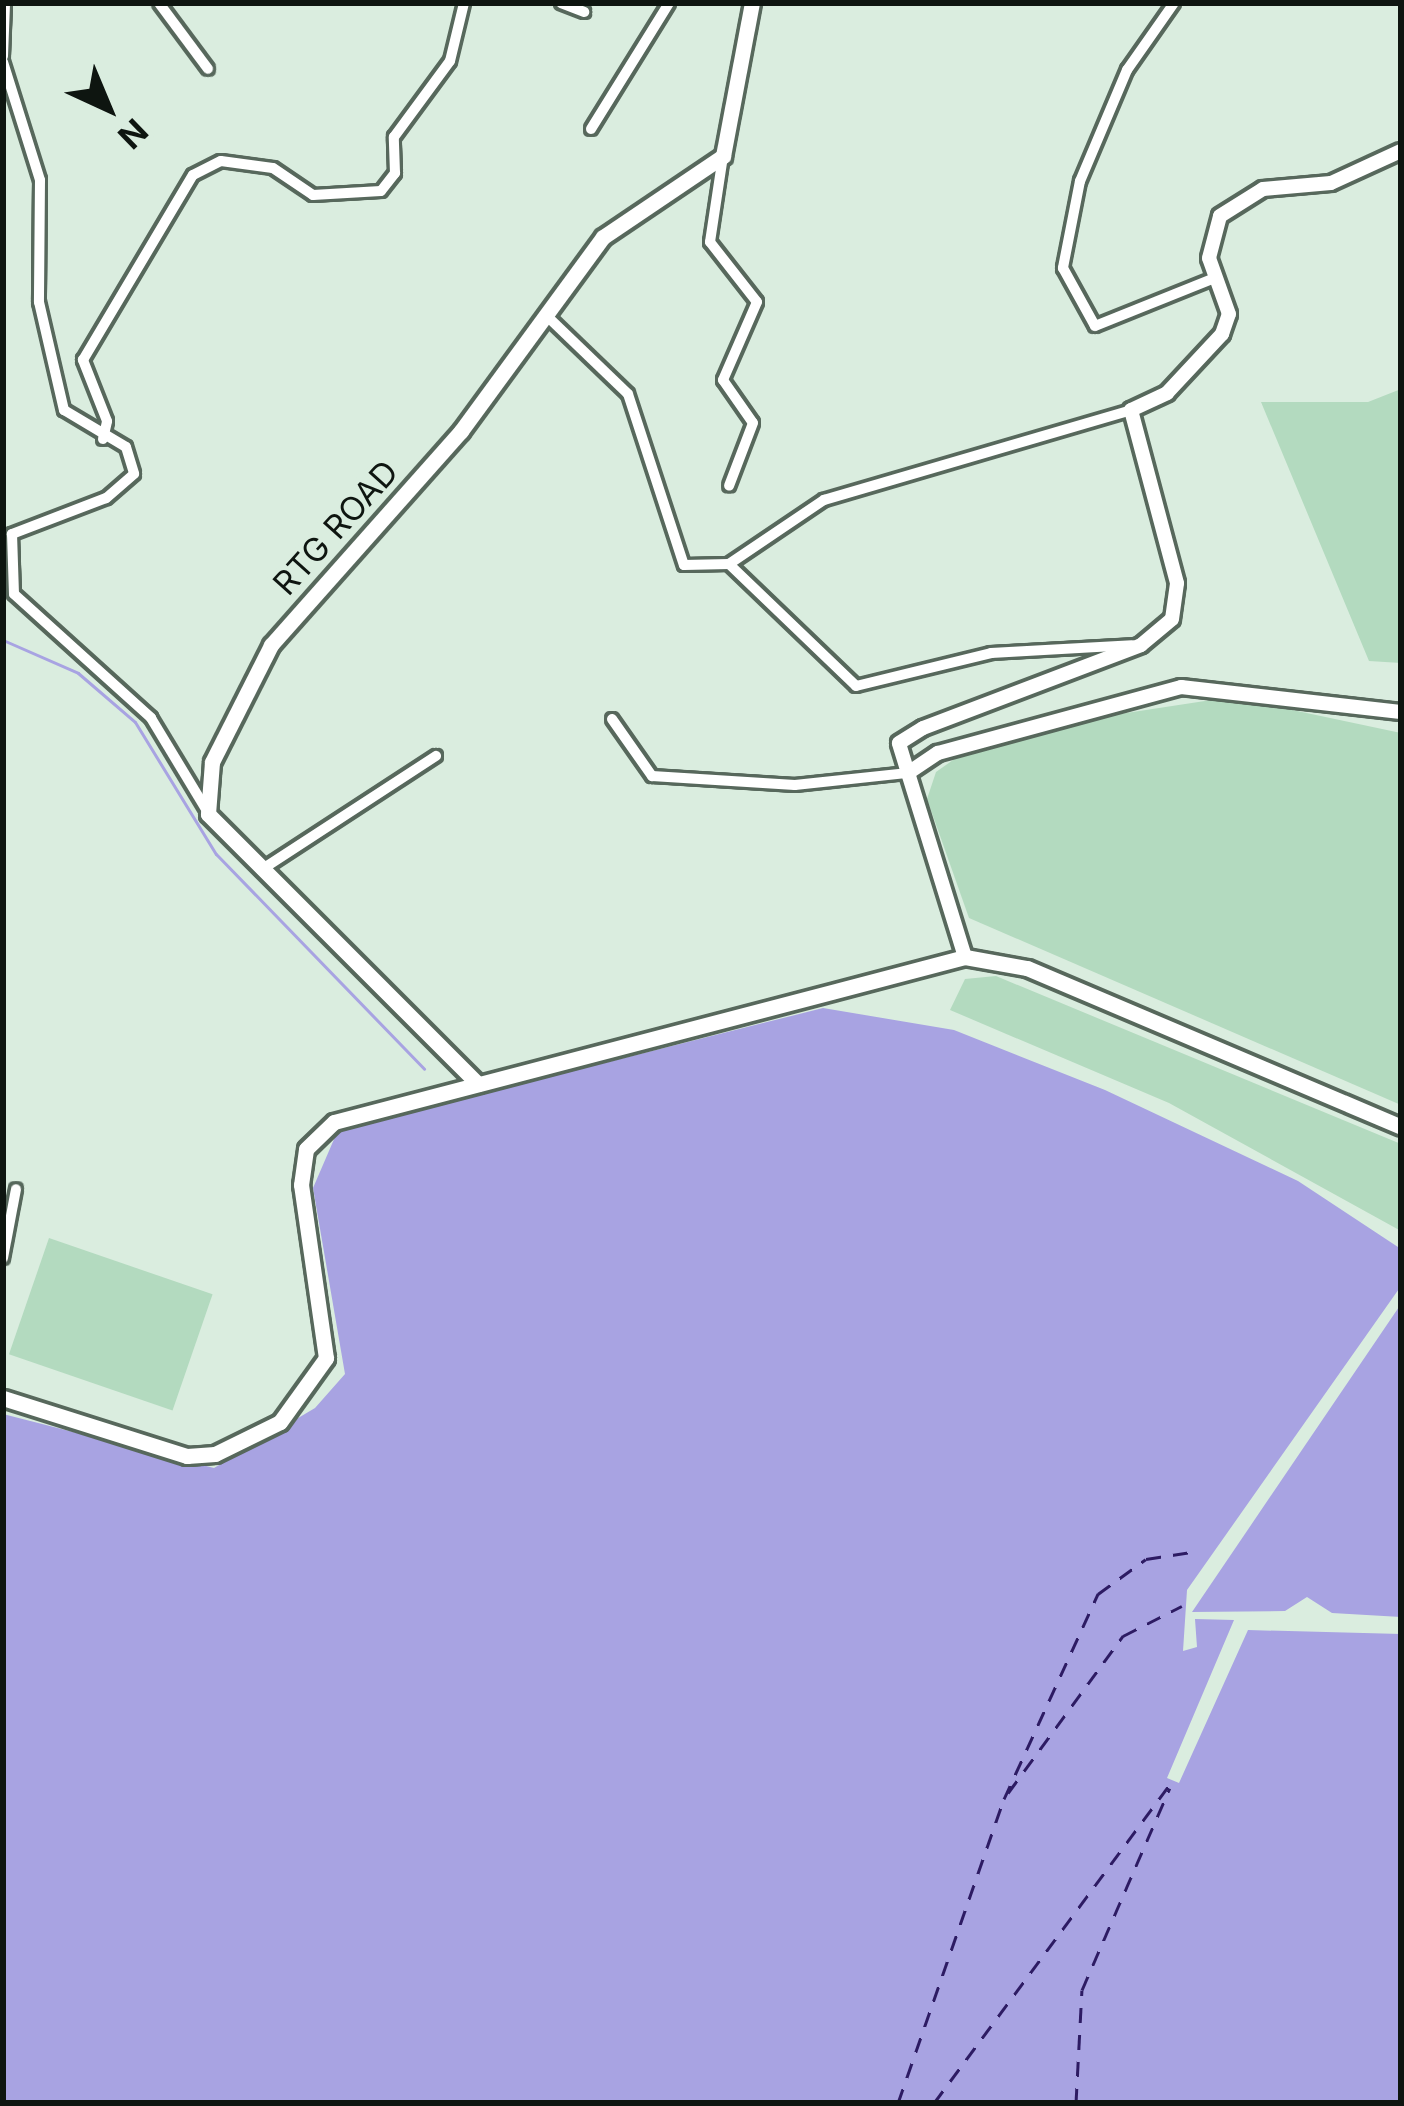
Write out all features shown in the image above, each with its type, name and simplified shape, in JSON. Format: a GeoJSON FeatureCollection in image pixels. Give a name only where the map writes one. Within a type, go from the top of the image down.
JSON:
{"type":"FeatureCollection","features":[{"type":"Feature","properties":{"kind":"main road"},"geometry":{"type":"LineString","coordinates":[[723,156],[752,3]]}},
{"type":"Feature","properties":{"kind":"main road","name":"RTG ROAD"},"geometry":{"type":"LineString","coordinates":[[208,814],[230,710],[271,645],[547,316],[602,237],[723,156]]}},
{"type":"Feature","properties":{"kind":"main road"},"geometry":{"type":"LineString","coordinates":[[208,814],[478,1084]]}},
{"type":"Feature","properties":{"kind":"main road"},"geometry":{"type":"LineString","coordinates":[[3,1398],[188,1456],[280,1423],[326,1358],[301,1184],[306,1149],[334,1122],[965,957],[1027,968],[1401,1127]]}},
{"type":"Feature","properties":{"kind":"street"},"geometry":{"type":"LineString","coordinates":[[5,3],[3,59],[40,180],[39,302],[64,410],[103,440],[126,447],[134,474],[106,498],[12,534],[14,594],[151,718],[208,814]]}},
{"type":"Feature","properties":{"kind":"street"},"geometry":{"type":"LineString","coordinates":[[159,3],[208,68]]}},
{"type":"Feature","properties":{"kind":"street"},"geometry":{"type":"LineString","coordinates":[[103,440],[107,421],[83,360],[193,175],[221,161],[273,168],[324,196],[381,190],[395,173],[394,137],[445,73],[464,3]]}},
{"type":"Feature","properties":{"kind":"street"},"geometry":{"type":"LineString","coordinates":[[561,3],[584,13]]}},
{"type":"Feature","properties":{"kind":"street"},"geometry":{"type":"LineString","coordinates":[[591,129],[669,3]]}},
{"type":"Feature","properties":{"kind":"street"},"geometry":{"type":"LineString","coordinates":[[1174,3],[1127,70],[1096,144],[1063,268],[1095,326],[1217,277]]}},
{"type":"Feature","properties":{"kind":"street"},"geometry":{"type":"LineString","coordinates":[[547,316],[628,394],[684,565],[729,564],[824,500],[1131,410],[1167,393],[1222,334],[1212,236],[1237,199],[1331,183],[1401,151]]}},
{"type":"Feature","properties":{"kind":"street"},"geometry":{"type":"LineString","coordinates":[[723,156],[710,242],[757,302],[723,380],[753,423],[729,486]]}},
{"type":"Feature","properties":{"kind":"street"},"geometry":{"type":"LineString","coordinates":[[965,957],[899,743],[923,728],[1141,645],[1172,619],[1177,583],[1131,410]]}},
{"type":"Feature","properties":{"kind":"street"},"geometry":{"type":"LineString","coordinates":[[729,564],[856,686],[992,652],[1141,645]]}},
{"type":"Feature","properties":{"kind":"street"},"geometry":{"type":"LineString","coordinates":[[612,719],[652,776],[796,785],[908,773],[960,746],[1181,687],[1401,712]]}},
{"type":"Feature","properties":{"kind":"street"},"geometry":{"type":"LineString","coordinates":[[261,870],[436,756]]}},
{"type":"Feature","properties":{"kind":"street"},"geometry":{"type":"LineString","coordinates":[[3,1258],[16,1189]]}},
{"type":"Feature","properties":{"kind":"green space"},"geometry":{"type":"Polygon","coordinates":[[[1401,389],[1401,663],[1369,661],[1261,402],[1368,402],[1401,389]]]}},
{"type":"Feature","properties":{"kind":"green space"},"geometry":{"type":"Polygon","coordinates":[[[1231,697],[1401,733],[1401,1105],[969,918],[927,799],[936,772],[963,753],[1087,719],[1231,697]]]}},
{"type":"Feature","properties":{"kind":"green space"},"geometry":{"type":"Polygon","coordinates":[[[996,976],[1401,1144],[1401,1231],[1169,1103],[950,1010],[965,979],[996,976]]]}},
{"type":"Feature","properties":{"kind":"green space"},"geometry":{"type":"Polygon","coordinates":[[[49,1238],[213,1294],[173,1411],[9,1354],[49,1238]]]}},
{"type":"Feature","properties":{"kind":"shaded area"},"geometry":{"type":"Polygon","coordinates":[[[823,1008],[954,1030],[1105,1090],[1298,1181],[1401,1249],[1401,2103],[3,2103],[3,1414],[214,1468],[315,1408],[345,1374],[313,1188],[338,1130],[823,1008]]]}},
{"type":"Feature","properties":{"kind":"pier"},"geometry":{"type":"Polygon","coordinates":[[[1401,1286],[1401,1304],[1192,1612],[1285,1611],[1307,1597],[1332,1613],[1401,1617],[1401,1634],[1248,1630],[1179,1783],[1167,1778],[1234,1620],[1195,1619],[1197,1647],[1183,1651],[1187,1590],[1401,1286]]]}},
{"type":"Feature","properties":{"kind":"waterway"},"geometry":{"type":"LineString","coordinates":[[3,640],[78,673],[135,722],[216,854],[424,1069]]}},
{"type":"Feature","properties":{"kind":"ferry route"},"geometry":{"type":"LineString","coordinates":[[898,2103],[1004,1799],[1098,1594],[1146,1559],[1191,1552]]}},
{"type":"Feature","properties":{"kind":"ferry route"},"geometry":{"type":"LineString","coordinates":[[1008,1793],[1123,1636],[1182,1606]]}},
{"type":"Feature","properties":{"kind":"ferry route"},"geometry":{"type":"LineString","coordinates":[[934,2103],[1173,1780]]}},
{"type":"Feature","properties":{"kind":"ferry route"},"geometry":{"type":"LineString","coordinates":[[1076,2103],[1082,1990],[1170,1788]]}}]}
